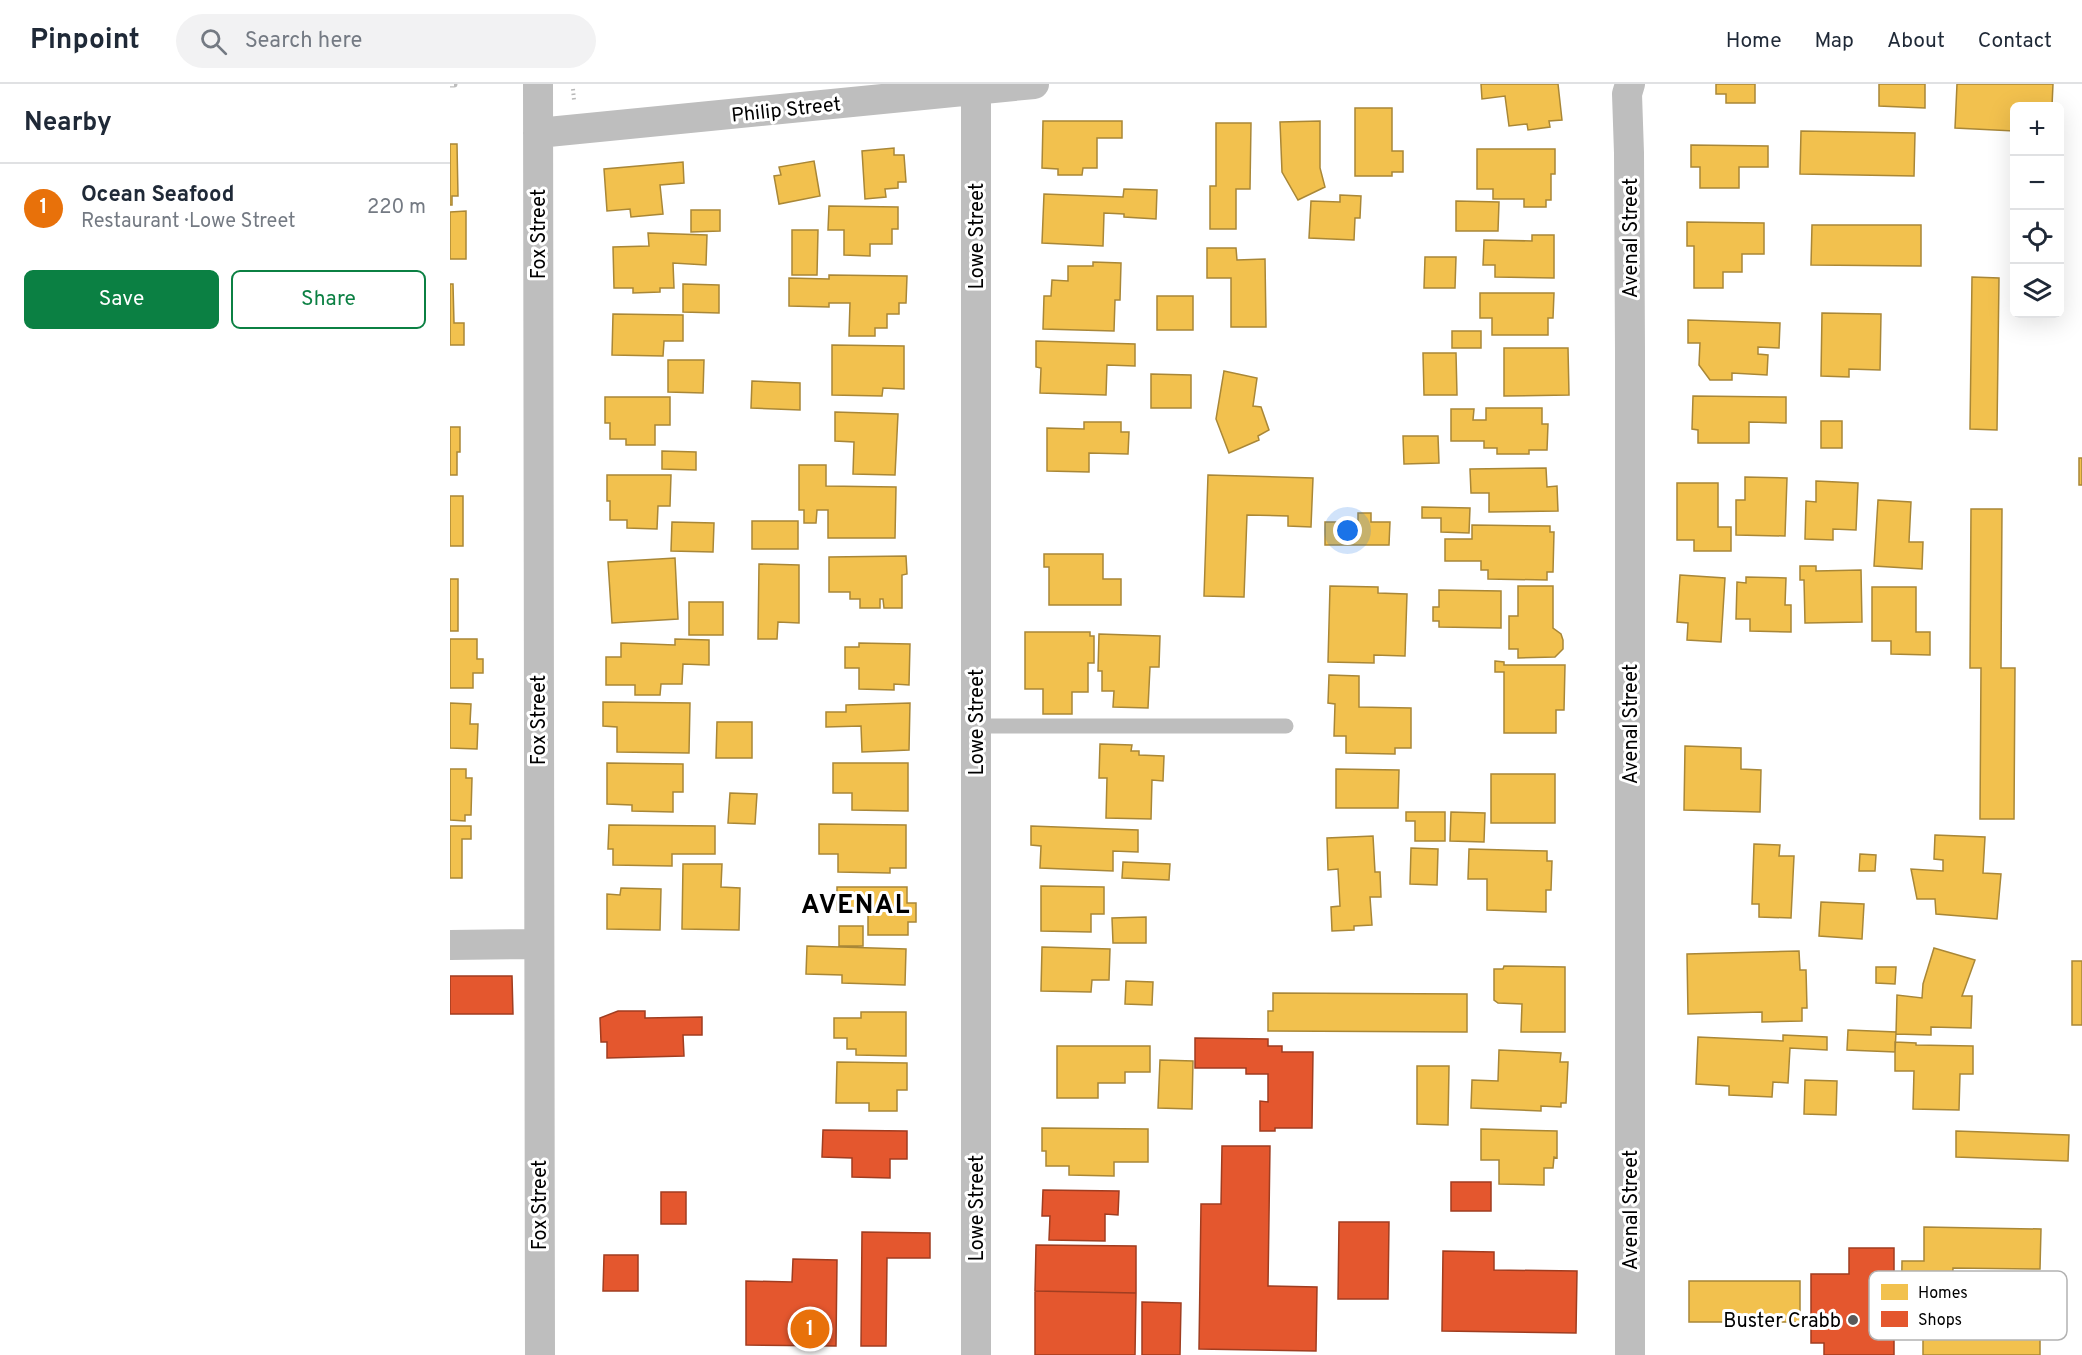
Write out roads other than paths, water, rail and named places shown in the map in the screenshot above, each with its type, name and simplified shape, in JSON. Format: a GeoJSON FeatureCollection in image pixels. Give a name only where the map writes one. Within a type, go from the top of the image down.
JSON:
{"type":"FeatureCollection","features":[{"type":"Feature","properties":{"kind":"street","name":"Fox Street"},"geometry":{"type":"LineString","coordinates":[[538,84],[540,1355]]}},
{"type":"Feature","properties":{"kind":"street","name":"Philip Street"},"geometry":{"type":"LineString","coordinates":[[538,134],[1034,84]]}},
{"type":"Feature","properties":{"kind":"street","name":"Avenal Street"},"geometry":{"type":"LineString","coordinates":[[1626,87],[1630,305],[1630,1355]]}},
{"type":"Feature","properties":{"kind":"street","name":"Lowe Street"},"geometry":{"type":"LineString","coordinates":[[976,90],[976,1355]]}},
{"type":"Feature","properties":{"kind":"street"},"geometry":{"type":"LineString","coordinates":[[450,945],[538,944]]}},
{"type":"Feature","properties":{"kind":"lane"},"geometry":{"type":"LineString","coordinates":[[976,726],[1286,726]]}},
{"type":"Feature","properties":{"kind":"place","name":"Buster Crabb"},"geometry":{"type":"Point","coordinates":[1853,1320]}},
{"type":"Feature","properties":{"kind":"place","name":"Ocean Seafood"},"geometry":{"type":"Point","coordinates":[810,1329]}},
{"type":"Feature","properties":{"kind":"district","name":"AVENAL"},"geometry":{"type":"Point","coordinates":[856,904]}}]}
